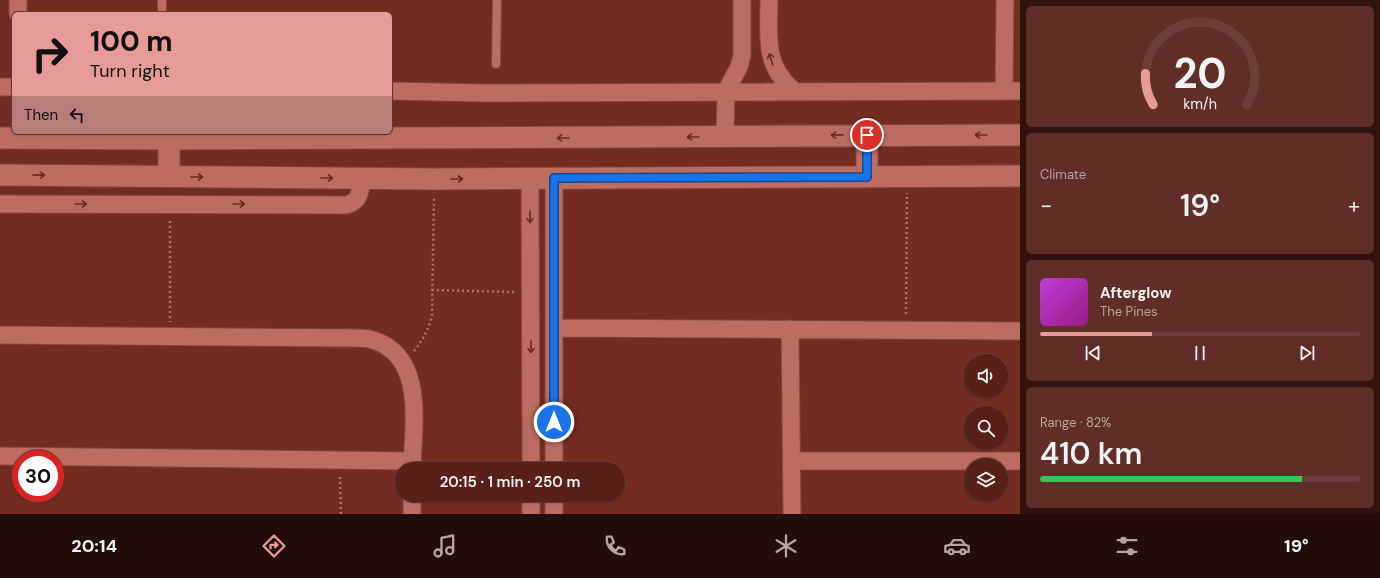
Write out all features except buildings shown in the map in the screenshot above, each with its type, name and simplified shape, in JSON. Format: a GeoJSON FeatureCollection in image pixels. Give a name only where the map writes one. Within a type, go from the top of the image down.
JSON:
{"type":"FeatureCollection","features":[{"type":"Feature","properties":{"kind":"street"},"geometry":{"type":"LineString","coordinates":[[18,0],[18,12]]}},
{"type":"Feature","properties":{"kind":"street"},"geometry":{"type":"LineString","coordinates":[[725,137],[726,91],[739,68],[742,55],[742,0]]}},
{"type":"Feature","properties":{"kind":"street"},"geometry":{"type":"LineString","coordinates":[[769,0],[770,54],[778,75],[793,90]]}},
{"type":"Feature","properties":{"kind":"street"},"geometry":{"type":"LineString","coordinates":[[392,91],[484,93],[793,90],[1012,91],[1005,0]]}},
{"type":"Feature","properties":{"kind":"street"},"geometry":{"type":"LineString","coordinates":[[0,87],[12,87]]}},
{"type":"Feature","properties":{"kind":"street"},"geometry":{"type":"LineString","coordinates":[[0,138],[56,135],[169,139],[1020,135]]}},
{"type":"Feature","properties":{"kind":"street"},"geometry":{"type":"LineString","coordinates":[[867,135],[867,177]]}},
{"type":"Feature","properties":{"kind":"street"},"geometry":{"type":"LineString","coordinates":[[169,139],[170,176]]}},
{"type":"Feature","properties":{"kind":"street"},"geometry":{"type":"LineString","coordinates":[[0,175],[434,179],[1020,176]]}},
{"type":"Feature","properties":{"kind":"street"},"geometry":{"type":"LineString","coordinates":[[0,204],[346,205],[356,200],[359,195],[361,178]]}},
{"type":"Feature","properties":{"kind":"street"},"geometry":{"type":"LineString","coordinates":[[530,178],[531,462]]}},
{"type":"Feature","properties":{"kind":"street"},"geometry":{"type":"LineString","coordinates":[[554,178],[554,462]]}},
{"type":"Feature","properties":{"kind":"street"},"geometry":{"type":"LineString","coordinates":[[554,328],[1020,330]]}},
{"type":"Feature","properties":{"kind":"street"},"geometry":{"type":"LineString","coordinates":[[790,329],[792,514]]}},
{"type":"Feature","properties":{"kind":"street"},"geometry":{"type":"LineString","coordinates":[[0,335],[355,338],[373,340],[389,347],[402,360],[410,377],[413,396],[413,462]]}},
{"type":"Feature","properties":{"kind":"street"},"geometry":{"type":"LineString","coordinates":[[0,456],[340,460],[395,464]]}},
{"type":"Feature","properties":{"kind":"street"},"geometry":{"type":"LineString","coordinates":[[792,461],[1020,461]]}},
{"type":"Feature","properties":{"kind":"street"},"geometry":{"type":"LineString","coordinates":[[412,502],[412,514]]}},
{"type":"Feature","properties":{"kind":"street"},"geometry":{"type":"LineString","coordinates":[[531,502],[531,514]]}},
{"type":"Feature","properties":{"kind":"street"},"geometry":{"type":"LineString","coordinates":[[554,502],[554,514]]}},
{"type":"Feature","properties":{"kind":"lane"},"geometry":{"type":"LineString","coordinates":[[162,0],[162,12]]}},
{"type":"Feature","properties":{"kind":"lane"},"geometry":{"type":"LineString","coordinates":[[496,64],[497,0]]}},
{"type":"Feature","properties":{"kind":"path"},"geometry":{"type":"LineString","coordinates":[[905,330],[908,177]]}},
{"type":"Feature","properties":{"kind":"path"},"geometry":{"type":"LineString","coordinates":[[402,360],[413,352],[422,342],[429,330],[432,316],[434,179]]}},
{"type":"Feature","properties":{"kind":"path"},"geometry":{"type":"LineString","coordinates":[[170,204],[170,336]]}},
{"type":"Feature","properties":{"kind":"path"},"geometry":{"type":"LineString","coordinates":[[432,290],[530,293]]}},
{"type":"Feature","properties":{"kind":"path"},"geometry":{"type":"LineString","coordinates":[[340,460],[340,514]]}},
{"type":"Feature","properties":{"kind":"route"},"geometry":{"type":"LineString","coordinates":[[554,422],[554,178],[867,177],[867,135]]}}]}
